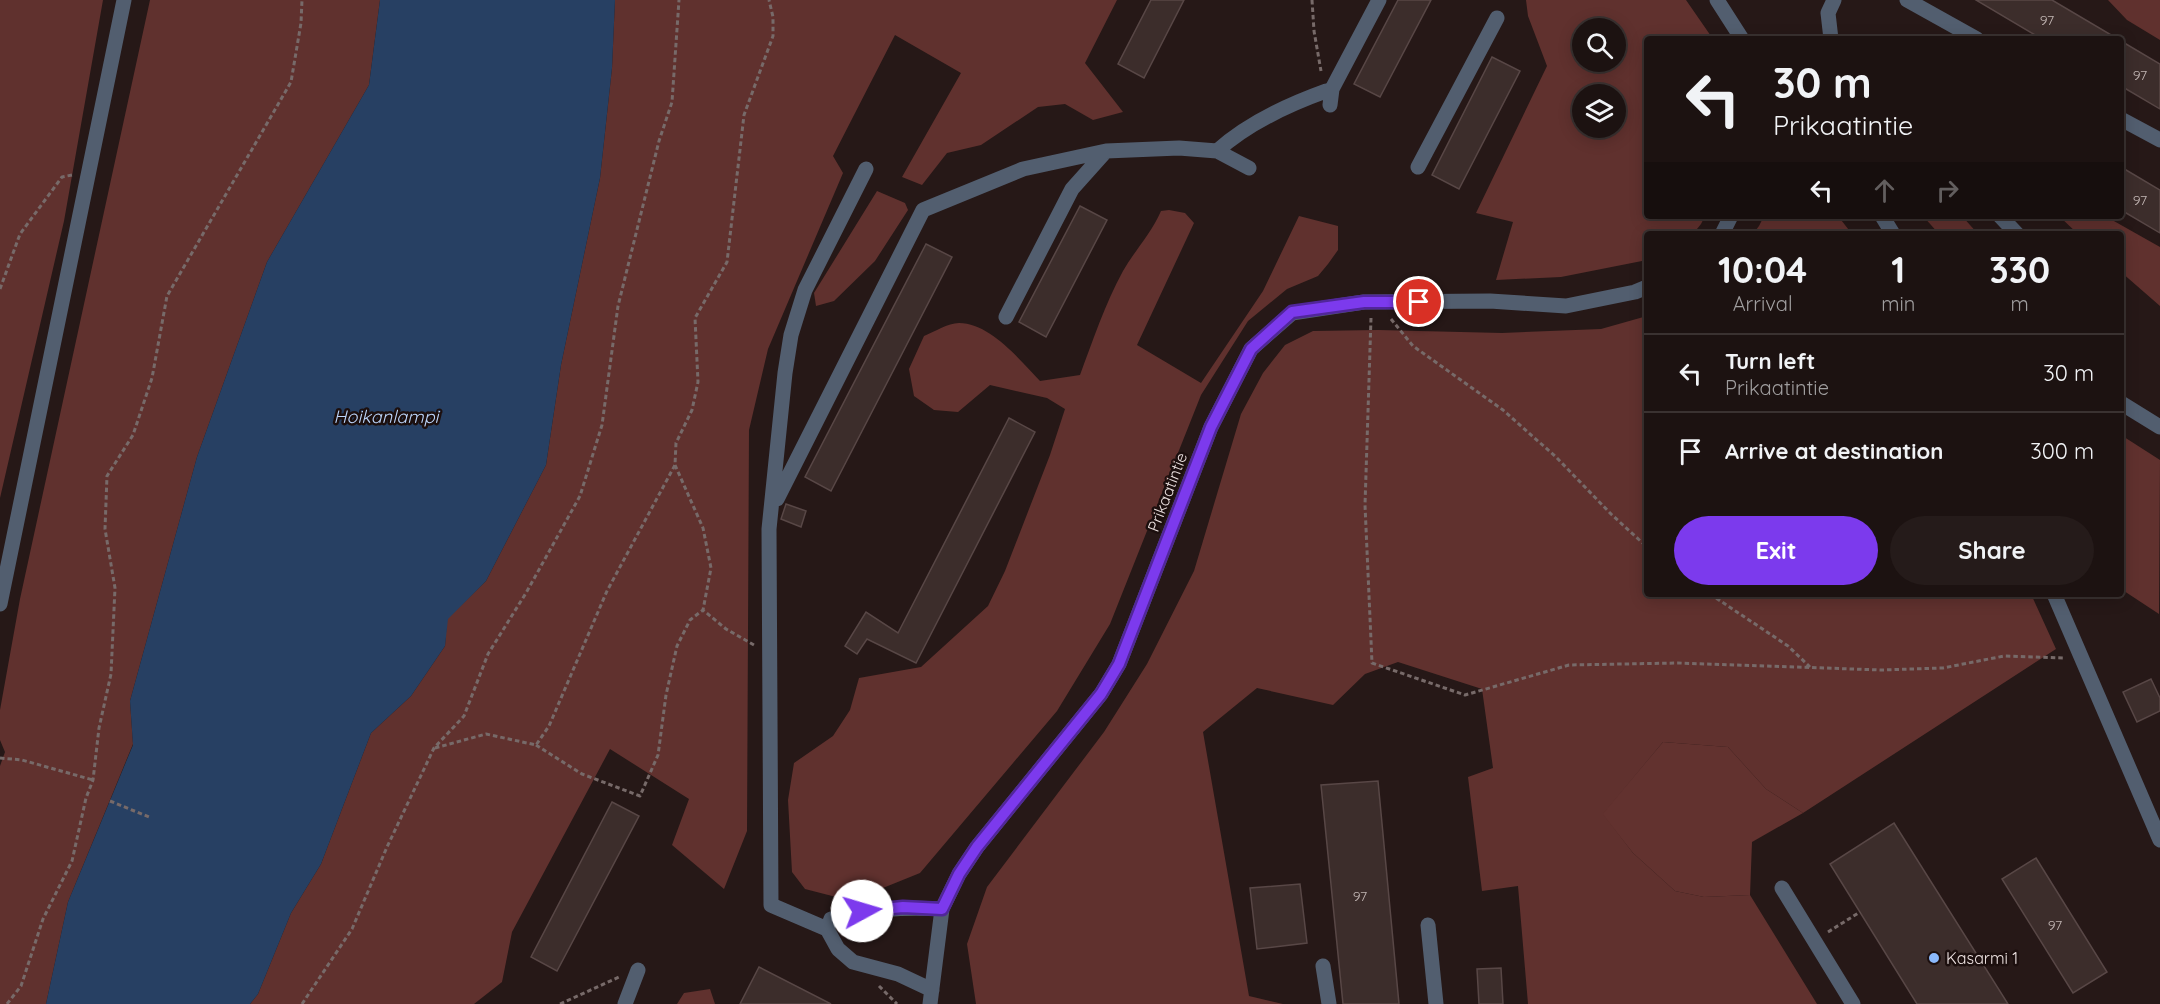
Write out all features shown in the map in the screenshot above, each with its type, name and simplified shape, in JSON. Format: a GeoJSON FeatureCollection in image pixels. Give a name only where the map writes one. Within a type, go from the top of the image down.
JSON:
{"type":"FeatureCollection","features":[{"type":"Feature","properties":{"kind":"street"},"geometry":{"type":"LineString","coordinates":[[0,604],[124,0]]}},
{"type":"Feature","properties":{"kind":"street"},"geometry":{"type":"LineString","coordinates":[[1217,151],[1231,138],[1295,102],[1328,98],[1379,0]]}},
{"type":"Feature","properties":{"kind":"street"},"geometry":{"type":"LineString","coordinates":[[1717,0],[1740,36]]}},
{"type":"Feature","properties":{"kind":"street"},"geometry":{"type":"LineString","coordinates":[[1831,36],[1828,14],[1834,0]]}},
{"type":"Feature","properties":{"kind":"street"},"geometry":{"type":"LineString","coordinates":[[1907,0],[1972,36]]}},
{"type":"Feature","properties":{"kind":"street"},"geometry":{"type":"LineString","coordinates":[[1418,167],[1497,18]]}},
{"type":"Feature","properties":{"kind":"street"},"geometry":{"type":"LineString","coordinates":[[2124,121],[2160,140]]}},
{"type":"Feature","properties":{"kind":"street"},"geometry":{"type":"LineString","coordinates":[[771,510],[923,210],[1023,169],[1106,151],[1179,148],[1217,151],[1249,168]]}},
{"type":"Feature","properties":{"kind":"street"},"geometry":{"type":"LineString","coordinates":[[1006,317],[1072,189],[1106,151]]}},
{"type":"Feature","properties":{"kind":"street"},"geometry":{"type":"LineString","coordinates":[[866,169],[805,290],[791,335],[785,373],[769,529],[771,905],[827,929],[838,949],[853,962],[898,974],[931,997]]}},
{"type":"Feature","properties":{"kind":"street"},"geometry":{"type":"LineString","coordinates":[[2003,219],[2014,231]]}},
{"type":"Feature","properties":{"kind":"street","name":"Prikaatintie"},"geometry":{"type":"LineString","coordinates":[[931,997],[942,909],[959,874],[977,847],[1101,694],[1119,664],[1211,427],[1251,349],[1292,312],[1372,302],[1490,302],[1566,306],[1644,288]]}},
{"type":"Feature","properties":{"kind":"street"},"geometry":{"type":"LineString","coordinates":[[2124,405],[2160,427]]}},
{"type":"Feature","properties":{"kind":"street"},"geometry":{"type":"LineString","coordinates":[[2055,597],[2160,840]]}},
{"type":"Feature","properties":{"kind":"street"},"geometry":{"type":"LineString","coordinates":[[1782,888],[1853,1004]]}},
{"type":"Feature","properties":{"kind":"street"},"geometry":{"type":"LineString","coordinates":[[827,929],[831,919],[862,911],[903,907],[942,909]]}},
{"type":"Feature","properties":{"kind":"street"},"geometry":{"type":"LineString","coordinates":[[1428,925],[1436,1004]]}},
{"type":"Feature","properties":{"kind":"street"},"geometry":{"type":"LineString","coordinates":[[1323,966],[1329,1004]]}},
{"type":"Feature","properties":{"kind":"street"},"geometry":{"type":"LineString","coordinates":[[625,1004],[638,970]]}},
{"type":"Feature","properties":{"kind":"path"},"geometry":{"type":"LineString","coordinates":[[7,1004],[21,986],[43,919],[72,861],[86,798],[93,780],[99,728],[111,674],[115,599],[105,529],[106,476],[133,435],[152,378],[167,296],[291,82],[301,23],[302,0]]}},
{"type":"Feature","properties":{"kind":"path"},"geometry":{"type":"LineString","coordinates":[[302,1004],[352,930],[387,847],[434,748],[464,716],[488,654],[526,593],[580,496],[602,425],[618,306],[659,141],[672,102],[679,0]]}},
{"type":"Feature","properties":{"kind":"path"},"geometry":{"type":"LineString","coordinates":[[537,745],[549,726],[607,591],[675,465],[676,443],[692,410],[698,382],[695,318],[728,262],[744,115],[772,36],[773,17],[769,0]]}},
{"type":"Feature","properties":{"kind":"path"},"geometry":{"type":"LineString","coordinates":[[1312,0],[1314,31],[1328,98]]}},
{"type":"Feature","properties":{"kind":"path"},"geometry":{"type":"LineString","coordinates":[[0,289],[20,234],[62,177],[89,170]]}},
{"type":"Feature","properties":{"kind":"path"},"geometry":{"type":"LineString","coordinates":[[1372,302],[1413,346],[1503,410],[1547,449],[1644,544]]}},
{"type":"Feature","properties":{"kind":"path"},"geometry":{"type":"LineString","coordinates":[[1372,302],[1365,506],[1372,663],[1466,695],[1569,665],[1678,663],[1882,670],[1943,668],[2004,656],[2082,659]]}},
{"type":"Feature","properties":{"kind":"path"},"geometry":{"type":"LineString","coordinates":[[434,748],[486,734],[537,745],[582,774],[640,796],[658,755],[666,695],[677,646],[690,620],[703,610],[711,567],[703,528],[675,465]]}},
{"type":"Feature","properties":{"kind":"path"},"geometry":{"type":"LineString","coordinates":[[1714,597],[1788,646],[1811,668]]}},
{"type":"Feature","properties":{"kind":"path"},"geometry":{"type":"LineString","coordinates":[[703,610],[726,629],[769,653]]}},
{"type":"Feature","properties":{"kind":"path"},"geometry":{"type":"LineString","coordinates":[[0,758],[22,760],[93,780]]}},
{"type":"Feature","properties":{"kind":"path"},"geometry":{"type":"LineString","coordinates":[[110,801],[149,817]]}},
{"type":"Feature","properties":{"kind":"path"},"geometry":{"type":"LineString","coordinates":[[1814,940],[1860,912]]}},
{"type":"Feature","properties":{"kind":"path"},"geometry":{"type":"LineString","coordinates":[[561,1004],[610,980],[638,970]]}},
{"type":"Feature","properties":{"kind":"shaded area"},"geometry":{"type":"Polygon","coordinates":[[[0,0],[103,0],[64,221],[0,498],[0,0]]]}},
{"type":"Feature","properties":{"kind":"shaded area"},"geometry":{"type":"Polygon","coordinates":[[[150,0],[380,0],[369,85],[267,262],[197,457],[130,701],[133,744],[68,902],[46,1004],[0,1004],[0,766],[5,752],[0,740],[0,710],[20,599],[150,0]]]}},
{"type":"Feature","properties":{"kind":"shaded area"},"geometry":{"type":"Polygon","coordinates":[[[615,0],[1117,0],[1085,63],[1123,112],[1093,120],[1065,104],[1038,107],[981,145],[947,153],[922,185],[902,177],[961,73],[895,35],[833,156],[843,173],[768,349],[749,430],[747,831],[724,889],[672,845],[689,799],[610,749],[512,932],[502,982],[474,1004],[250,1004],[258,994],[291,913],[321,864],[371,733],[411,696],[445,646],[447,619],[486,581],[546,465],[561,365],[600,178],[612,68],[615,0]]]}},
{"type":"Feature","properties":{"kind":"shaded area"},"geometry":{"type":"Polygon","coordinates":[[[1526,0],[1686,0],[1711,36],[1644,36],[1644,219],[1704,219],[1695,231],[1644,231],[1644,261],[1561,277],[1496,280],[1513,222],[1476,213],[1547,66],[1528,16],[1526,0]]]}},
{"type":"Feature","properties":{"kind":"shaded area"},"geometry":{"type":"Polygon","coordinates":[[[2108,0],[2160,0],[2160,40],[2127,20],[2108,0]]]}},
{"type":"Feature","properties":{"kind":"shaded area"},"geometry":{"type":"Polygon","coordinates":[[[877,191],[905,203],[908,210],[875,261],[834,301],[816,306],[814,293],[877,191]]]}},
{"type":"Feature","properties":{"kind":"shaded area"},"geometry":{"type":"Polygon","coordinates":[[[1161,211],[1185,213],[1194,223],[1137,345],[1201,383],[1263,291],[1299,216],[1338,226],[1338,250],[1318,276],[1287,289],[1248,321],[1201,395],[1110,624],[1057,711],[920,873],[873,892],[840,898],[805,889],[792,872],[788,800],[794,763],[833,736],[850,710],[859,678],[921,667],[988,606],[1005,571],[1050,455],[1065,409],[1047,398],[990,385],[958,412],[934,410],[914,396],[909,369],[924,336],[950,324],[971,325],[982,329],[1004,344],[1040,381],[1080,375],[1105,309],[1123,271],[1153,227],[1161,211]]]}},
{"type":"Feature","properties":{"kind":"shaded area"},"geometry":{"type":"Polygon","coordinates":[[[1762,219],[1840,219],[1850,231],[1755,231],[1762,219]]]}},
{"type":"Feature","properties":{"kind":"shaded area"},"geometry":{"type":"Polygon","coordinates":[[[1926,219],[1965,219],[1975,231],[1936,231],[1926,219]]]}},
{"type":"Feature","properties":{"kind":"shaded area"},"geometry":{"type":"Polygon","coordinates":[[[2062,219],[2110,219],[2160,247],[2160,306],[2124,275],[2124,231],[2075,231],[2062,219]]]}},
{"type":"Feature","properties":{"kind":"shaded area"},"geometry":{"type":"Polygon","coordinates":[[[1644,317],[1644,597],[2032,597],[2056,649],[1803,813],[1766,789],[1728,747],[1663,742],[1603,814],[1633,853],[1675,891],[1704,897],[1750,895],[1817,1004],[1528,1004],[1518,886],[1482,891],[1468,777],[1493,768],[1482,689],[1398,662],[1365,674],[1333,705],[1257,688],[1203,732],[1249,996],[1283,1004],[976,1004],[967,944],[987,887],[1104,732],[1147,664],[1194,571],[1241,414],[1263,373],[1285,345],[1313,331],[1502,333],[1601,329],[1644,317]]]}},
{"type":"Feature","properties":{"kind":"shaded area"},"geometry":{"type":"Polygon","coordinates":[[[2124,437],[2160,460],[2159,614],[2124,591],[2124,437]]]}},
{"type":"Feature","properties":{"kind":"shaded area"},"geometry":{"type":"Polygon","coordinates":[[[1663,742],[1728,747],[1766,789],[1803,813],[1752,842],[1750,895],[1704,897],[1675,891],[1633,853],[1602,814],[1663,742]]]}},
{"type":"Feature","properties":{"kind":"shaded area"},"geometry":{"type":"Polygon","coordinates":[[[710,989],[715,1004],[677,1004],[684,993],[710,989]]]}},
{"type":"Feature","properties":{"kind":"water","name":"Hoikanlampi"},"geometry":{"type":"Polygon","coordinates":[[[380,0],[615,0],[612,68],[600,178],[561,365],[546,465],[486,581],[448,619],[445,646],[411,696],[371,733],[321,864],[291,913],[258,994],[250,1004],[46,1004],[68,902],[133,745],[130,701],[197,457],[267,262],[369,85],[380,0]]]}},
{"type":"Feature","properties":{"kind":"building"},"geometry":{"type":"Polygon","coordinates":[[[1151,0],[1184,0],[1144,78],[1118,64],[1151,0]]]}},
{"type":"Feature","properties":{"kind":"building"},"geometry":{"type":"Polygon","coordinates":[[[1398,0],[1431,0],[1380,97],[1354,84],[1398,0]]]}},
{"type":"Feature","properties":{"kind":"building"},"geometry":{"type":"Polygon","coordinates":[[[1976,0],[2052,0],[2113,36],[2037,36],[1976,0]]]}},
{"type":"Feature","properties":{"kind":"building"},"geometry":{"type":"Polygon","coordinates":[[[2124,43],[2160,64],[2160,109],[2124,88],[2124,43]]]}},
{"type":"Feature","properties":{"kind":"building"},"geometry":{"type":"Polygon","coordinates":[[[1492,57],[1520,71],[1459,189],[1432,175],[1492,57]]]}},
{"type":"Feature","properties":{"kind":"building"},"geometry":{"type":"Polygon","coordinates":[[[2124,169],[2160,190],[2160,233],[2124,212],[2124,169]]]}},
{"type":"Feature","properties":{"kind":"building"},"geometry":{"type":"Polygon","coordinates":[[[1080,206],[1107,220],[1046,337],[1019,322],[1080,206]]]}},
{"type":"Feature","properties":{"kind":"building"},"geometry":{"type":"Polygon","coordinates":[[[926,244],[952,257],[831,491],[805,477],[926,244]]]}},
{"type":"Feature","properties":{"kind":"building"},"geometry":{"type":"Polygon","coordinates":[[[1009,418],[1035,432],[916,663],[867,639],[857,654],[845,646],[866,612],[898,633],[1009,418]]]}},
{"type":"Feature","properties":{"kind":"building"},"geometry":{"type":"Polygon","coordinates":[[[786,504],[806,511],[801,527],[781,519],[786,504]]]}},
{"type":"Feature","properties":{"kind":"building"},"geometry":{"type":"Polygon","coordinates":[[[2151,679],[2160,698],[2160,711],[2137,722],[2123,692],[2151,679]]]}},
{"type":"Feature","properties":{"kind":"building"},"geometry":{"type":"Polygon","coordinates":[[[1378,781],[1399,1004],[1343,1004],[1321,785],[1378,781]]]}},
{"type":"Feature","properties":{"kind":"building"},"geometry":{"type":"Polygon","coordinates":[[[612,802],[639,816],[557,971],[531,957],[612,802]]]}},
{"type":"Feature","properties":{"kind":"building","name":"Kasarmi 1"},"geometry":{"type":"Polygon","coordinates":[[[1894,823],[2008,1004],[1917,1004],[1830,864],[1894,823]]]}},
{"type":"Feature","properties":{"kind":"building"},"geometry":{"type":"Polygon","coordinates":[[[2036,858],[2107,972],[2073,993],[2002,879],[2036,858]]]}},
{"type":"Feature","properties":{"kind":"building"},"geometry":{"type":"Polygon","coordinates":[[[1300,884],[1307,943],[1257,949],[1250,888],[1300,884]]]}},
{"type":"Feature","properties":{"kind":"building"},"geometry":{"type":"Polygon","coordinates":[[[759,967],[831,1004],[740,1004],[759,967]]]}},
{"type":"Feature","properties":{"kind":"building"},"geometry":{"type":"Polygon","coordinates":[[[1501,968],[1503,1004],[1479,1004],[1477,969],[1501,968]]]}},
{"type":"Feature","properties":{"kind":"place","name":"Kasarmi 1"},"geometry":{"type":"Point","coordinates":[1934,958]}},
{"type":"Feature","properties":{"kind":"route"},"geometry":{"type":"LineString","coordinates":[[862,911],[903,907],[942,909],[959,874],[977,847],[1101,694],[1119,664],[1211,427],[1251,349],[1292,312],[1364,302],[1419,302]]}}]}
